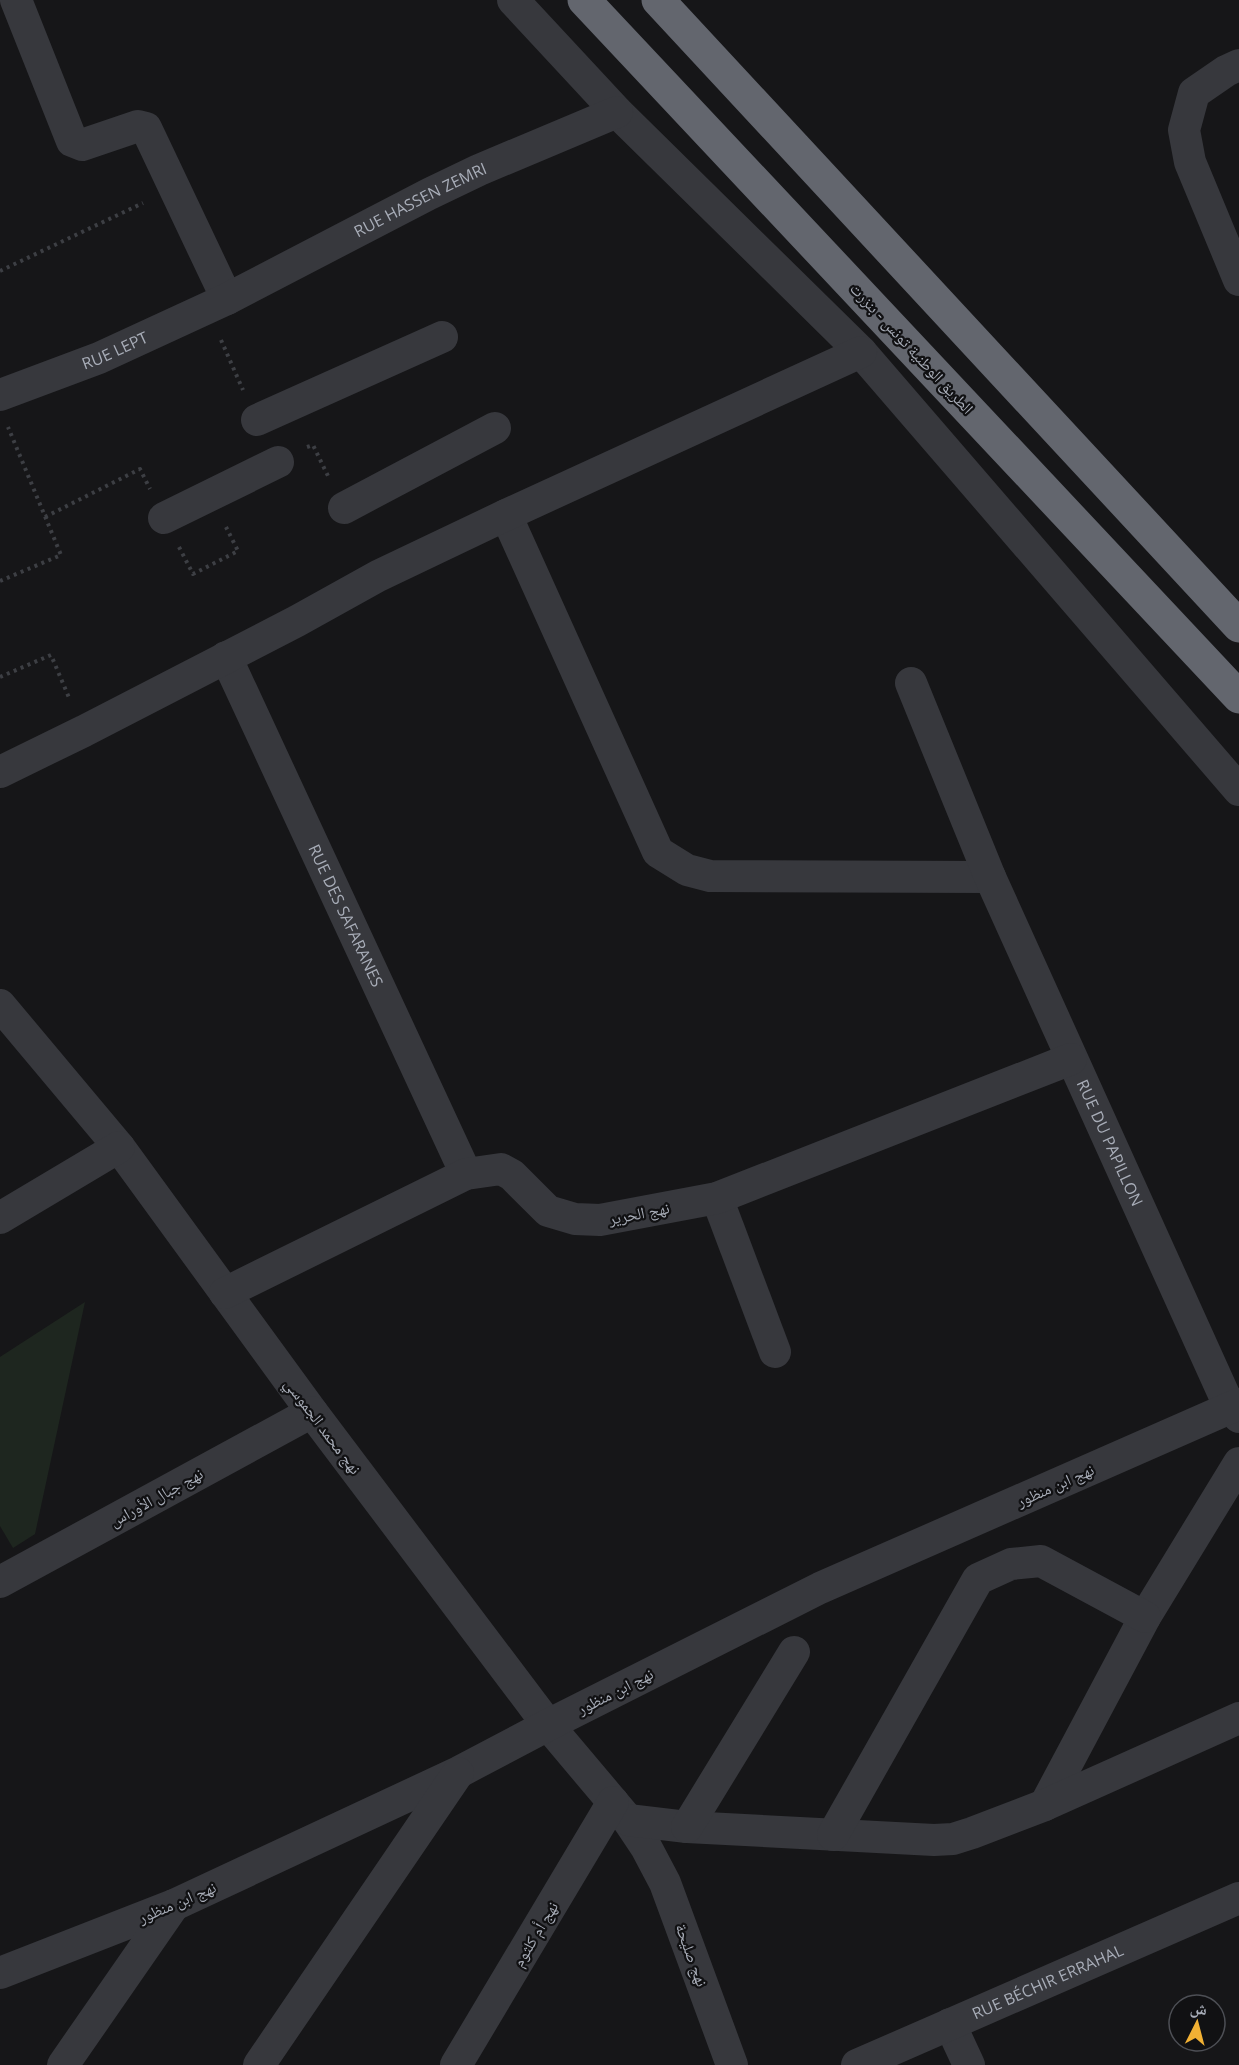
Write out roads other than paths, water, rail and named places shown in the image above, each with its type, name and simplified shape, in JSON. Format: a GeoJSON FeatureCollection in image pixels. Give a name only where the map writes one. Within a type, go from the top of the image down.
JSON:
{"type":"FeatureCollection","features":[{"type":"Feature","properties":{"kind":"highway","name":"الطريق الوطنية تونس - بنزرت"},"geometry":{"type":"LineString","coordinates":[[584,0],[1239,697]]}},
{"type":"Feature","properties":{"kind":"highway"},"geometry":{"type":"LineString","coordinates":[[658,0],[1236,622]]}},
{"type":"Feature","properties":{"kind":"street"},"geometry":{"type":"LineString","coordinates":[[16,0],[72,141],[82,145],[143,126],[148,132],[227,300]]}},
{"type":"Feature","properties":{"kind":"street"},"geometry":{"type":"LineString","coordinates":[[513,0],[617,112],[861,352],[1239,790]]}},
{"type":"Feature","properties":{"kind":"street"},"geometry":{"type":"LineString","coordinates":[[1239,65],[1194,93],[1184,130],[1190,162],[1239,280]]}},
{"type":"Feature","properties":{"kind":"street","name":"RUE HASSEN ZEMRI"},"geometry":{"type":"LineString","coordinates":[[227,300],[448,184],[617,112]]}},
{"type":"Feature","properties":{"kind":"street","name":"RUE LEPT"},"geometry":{"type":"LineString","coordinates":[[2,406],[99,358],[227,300]]}},
{"type":"Feature","properties":{"kind":"street"},"geometry":{"type":"LineString","coordinates":[[257,420],[442,337]]}},
{"type":"Feature","properties":{"kind":"street"},"geometry":{"type":"LineString","coordinates":[[0,771],[84,731],[297,621],[378,576],[861,352]]}},
{"type":"Feature","properties":{"kind":"street"},"geometry":{"type":"LineString","coordinates":[[344,508],[495,428]]}},
{"type":"Feature","properties":{"kind":"street"},"geometry":{"type":"LineString","coordinates":[[165,518],[278,462]]}},
{"type":"Feature","properties":{"kind":"street"},"geometry":{"type":"LineString","coordinates":[[506,515],[658,852],[687,870],[710,876],[990,877]]}},
{"type":"Feature","properties":{"kind":"street","name":"RUE DES SAFARANES"},"geometry":{"type":"LineString","coordinates":[[226,657],[466,1174]]}},
{"type":"Feature","properties":{"kind":"street","name":"RUE DU PAPILLON"},"geometry":{"type":"LineString","coordinates":[[911,683],[990,877],[1071,1059],[1236,1410]]}},
{"type":"Feature","properties":{"kind":"street","name":"نهج محمد الجموسي"},"geometry":{"type":"LineString","coordinates":[[0,1005],[119,1147],[312,1412],[548,1725],[621,1811],[646,1847]]}},
{"type":"Feature","properties":{"kind":"street","name":"نهج الحرير"},"geometry":{"type":"LineString","coordinates":[[225,1293],[466,1174],[501,1169],[512,1175],[548,1211],[574,1219],[600,1220],[717,1198],[1071,1059]]}},
{"type":"Feature","properties":{"kind":"street"},"geometry":{"type":"LineString","coordinates":[[0,1218],[119,1147]]}},
{"type":"Feature","properties":{"kind":"street"},"geometry":{"type":"LineString","coordinates":[[717,1198],[776,1352]]}},
{"type":"Feature","properties":{"kind":"street","name":"نهج ابن منظور"},"geometry":{"type":"LineString","coordinates":[[0,1973],[174,1905],[459,1772],[820,1588],[1236,1410]]}},
{"type":"Feature","properties":{"kind":"street","name":"نهج جبال الأوراس"},"geometry":{"type":"LineString","coordinates":[[0,1582],[312,1412]]}},
{"type":"Feature","properties":{"kind":"street"},"geometry":{"type":"LineString","coordinates":[[1046,1804],[1146,1617],[1239,1463]]}},
{"type":"Feature","properties":{"kind":"street"},"geometry":{"type":"LineString","coordinates":[[833,1835],[978,1579],[1011,1564],[1041,1561],[1146,1617]]}},
{"type":"Feature","properties":{"kind":"street"},"geometry":{"type":"LineString","coordinates":[[687,1827],[794,1652]]}},
{"type":"Feature","properties":{"kind":"street"},"geometry":{"type":"LineString","coordinates":[[621,1811],[687,1827],[934,1840],[953,1839],[1046,1804],[1239,1718]]}},
{"type":"Feature","properties":{"kind":"street"},"geometry":{"type":"LineString","coordinates":[[259,2065],[459,1772]]}},
{"type":"Feature","properties":{"kind":"street","name":"نهج أم كلثوم"},"geometry":{"type":"LineString","coordinates":[[456,2065],[621,1811]]}},
{"type":"Feature","properties":{"kind":"street","name":"نهج صليحة"},"geometry":{"type":"LineString","coordinates":[[646,1847],[665,1883],[732,2065]]}},
{"type":"Feature","properties":{"kind":"street","name":"RUE BÉCHIR ERRAHAL"},"geometry":{"type":"LineString","coordinates":[[857,2065],[1239,1898]]}},
{"type":"Feature","properties":{"kind":"street"},"geometry":{"type":"LineString","coordinates":[[63,2065],[174,1905]]}},
{"type":"Feature","properties":{"kind":"street"},"geometry":{"type":"LineString","coordinates":[[950,2024],[969,2065]]}}]}
